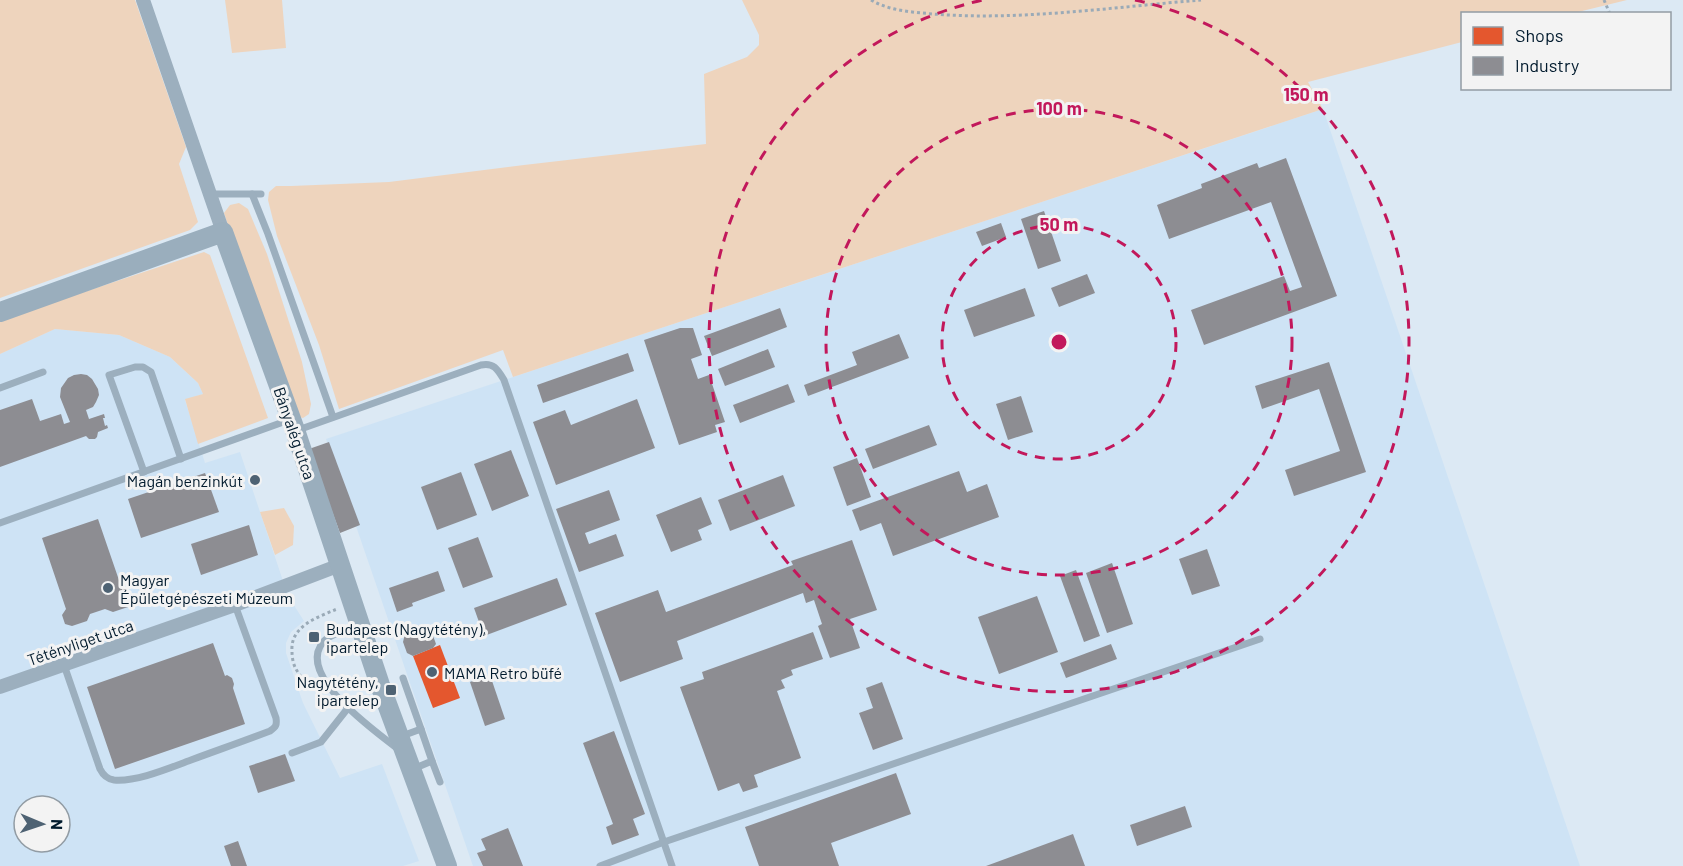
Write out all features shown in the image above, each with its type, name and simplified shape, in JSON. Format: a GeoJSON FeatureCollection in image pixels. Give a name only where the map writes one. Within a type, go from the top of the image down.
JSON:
{"type":"FeatureCollection","features":[{"type":"Feature","properties":{"kind":"street","name":"Bányalég utca"},"geometry":{"type":"LineString","coordinates":[[142,0],[293,425],[399,737],[447,866]]}},
{"type":"Feature","properties":{"kind":"street"},"geometry":{"type":"LineString","coordinates":[[0,312],[223,232]]}},
{"type":"Feature","properties":{"kind":"street","name":"Tétényliget utca"},"geometry":{"type":"LineString","coordinates":[[0,687],[235,605],[340,565]]}},
{"type":"Feature","properties":{"kind":"lane"},"geometry":{"type":"LineString","coordinates":[[210,194],[261,194]]}},
{"type":"Feature","properties":{"kind":"lane"},"geometry":{"type":"LineString","coordinates":[[252,194],[333,417]]}},
{"type":"Feature","properties":{"kind":"lane"},"geometry":{"type":"LineString","coordinates":[[0,523],[180,459],[293,425],[333,417],[481,365],[492,364],[504,380],[672,866]]}},
{"type":"Feature","properties":{"kind":"lane"},"geometry":{"type":"LineString","coordinates":[[144,472],[110,375],[135,367],[143,367],[151,372],[180,459]]}},
{"type":"Feature","properties":{"kind":"lane"},"geometry":{"type":"LineString","coordinates":[[0,388],[43,372]]}},
{"type":"Feature","properties":{"kind":"lane"},"geometry":{"type":"LineString","coordinates":[[64,665],[103,775],[115,780],[140,777],[165,769],[275,728],[276,718],[235,605]]}},
{"type":"Feature","properties":{"kind":"lane"},"geometry":{"type":"LineString","coordinates":[[360,626],[332,636],[324,642],[318,657],[321,674],[330,690],[409,763],[432,761]]}},
{"type":"Feature","properties":{"kind":"lane"},"geometry":{"type":"LineString","coordinates":[[600,866],[664,842],[1260,639]]}},
{"type":"Feature","properties":{"kind":"lane"},"geometry":{"type":"LineString","coordinates":[[403,678],[440,782]]}},
{"type":"Feature","properties":{"kind":"lane"},"geometry":{"type":"LineString","coordinates":[[292,753],[321,742],[348,708]]}},
{"type":"Feature","properties":{"kind":"lane"},"geometry":{"type":"LineString","coordinates":[[399,737],[421,729]]}},
{"type":"Feature","properties":{"kind":"path"},"geometry":{"type":"LineString","coordinates":[[871,0],[902,12],[978,17],[1201,0]]}},
{"type":"Feature","properties":{"kind":"path"},"geometry":{"type":"LineString","coordinates":[[341,606],[304,626],[293,639],[291,646],[292,659],[302,678],[342,715]]}},
{"type":"Feature","properties":{"kind":"shaded area"},"geometry":{"type":"Polygon","coordinates":[[[0,0],[135,0],[186,147],[179,164],[198,222],[190,230],[0,298],[0,0]]]}},
{"type":"Feature","properties":{"kind":"shaded area"},"geometry":{"type":"Polygon","coordinates":[[[225,0],[282,0],[286,48],[232,53],[225,0]]]}},
{"type":"Feature","properties":{"kind":"shaded area"},"geometry":{"type":"Polygon","coordinates":[[[742,0],[1627,0],[1578,12],[1461,12],[1461,42],[1308,82],[1323,109],[513,377],[503,350],[339,409],[319,345],[277,236],[268,200],[269,192],[276,186],[389,182],[706,144],[704,74],[747,57],[759,45],[759,35],[742,0]]]}},
{"type":"Feature","properties":{"kind":"shaded area"},"geometry":{"type":"Polygon","coordinates":[[[1323,109],[1580,866],[473,866],[326,439],[1323,109]]]}},
{"type":"Feature","properties":{"kind":"shaded area"},"geometry":{"type":"Polygon","coordinates":[[[239,203],[248,209],[267,254],[302,362],[311,404],[309,414],[303,418],[289,414],[224,213],[230,205],[239,203]]]}},
{"type":"Feature","properties":{"kind":"shaded area"},"geometry":{"type":"Polygon","coordinates":[[[204,252],[210,255],[268,418],[198,444],[185,399],[203,394],[198,383],[170,357],[119,335],[55,329],[0,354],[0,320],[204,252]]]}},
{"type":"Feature","properties":{"kind":"shaded area"},"geometry":{"type":"Polygon","coordinates":[[[55,329],[119,335],[170,357],[198,383],[203,394],[185,400],[205,463],[240,452],[288,596],[304,621],[291,632],[286,643],[286,653],[303,703],[340,778],[382,764],[419,861],[403,866],[0,866],[0,354],[55,329]]]}},
{"type":"Feature","properties":{"kind":"shaded area"},"geometry":{"type":"Polygon","coordinates":[[[284,508],[294,526],[293,545],[275,555],[260,512],[284,508]]]}},
{"type":"Feature","properties":{"kind":"building: Shops"},"geometry":{"type":"Polygon","coordinates":[[[440,645],[460,698],[433,708],[413,656],[440,645]]]}},
{"type":"Feature","properties":{"kind":"building: Industry"},"geometry":{"type":"Polygon","coordinates":[[[1286,158],[1337,296],[1204,345],[1191,310],[1284,276],[1290,291],[1302,287],[1271,202],[1169,239],[1157,205],[1202,188],[1201,184],[1257,163],[1259,168],[1286,158]]]}},
{"type":"Feature","properties":{"kind":"building: Industry"},"geometry":{"type":"Polygon","coordinates":[[[1044,211],[1061,261],[1038,269],[1021,219],[1044,211]]]}},
{"type":"Feature","properties":{"kind":"building: Industry"},"geometry":{"type":"Polygon","coordinates":[[[1001,223],[1006,237],[982,246],[976,232],[1001,223]]]}},
{"type":"Feature","properties":{"kind":"building: Industry"},"geometry":{"type":"Polygon","coordinates":[[[1087,274],[1095,293],[1059,307],[1051,288],[1087,274]]]}},
{"type":"Feature","properties":{"kind":"building: Industry"},"geometry":{"type":"Polygon","coordinates":[[[1025,288],[1035,316],[974,337],[964,310],[1025,288]]]}},
{"type":"Feature","properties":{"kind":"building: Industry"},"geometry":{"type":"Polygon","coordinates":[[[780,308],[787,327],[712,356],[704,336],[780,308]]]}},
{"type":"Feature","properties":{"kind":"building: Industry"},"geometry":{"type":"Polygon","coordinates":[[[680,328],[693,328],[702,355],[691,359],[698,379],[709,375],[725,422],[715,425],[717,432],[679,445],[644,340],[680,328]]]}},
{"type":"Feature","properties":{"kind":"building: Industry"},"geometry":{"type":"Polygon","coordinates":[[[899,334],[909,358],[808,396],[804,385],[857,365],[852,352],[899,334]]]}},
{"type":"Feature","properties":{"kind":"building: Industry"},"geometry":{"type":"Polygon","coordinates":[[[768,349],[775,367],[725,386],[718,369],[768,349]]]}},
{"type":"Feature","properties":{"kind":"building: Industry"},"geometry":{"type":"Polygon","coordinates":[[[628,353],[634,371],[543,403],[537,385],[628,353]]]}},
{"type":"Feature","properties":{"kind":"building: Industry"},"geometry":{"type":"Polygon","coordinates":[[[1329,362],[1366,472],[1294,496],[1285,470],[1340,451],[1319,389],[1262,409],[1255,386],[1329,362]]]}},
{"type":"Feature","properties":{"kind":"building: Industry"},"geometry":{"type":"Polygon","coordinates":[[[81,374],[92,379],[98,389],[99,395],[96,402],[93,407],[86,410],[89,419],[104,414],[105,426],[107,425],[108,428],[98,432],[95,439],[89,439],[86,436],[0,467],[0,410],[32,399],[40,421],[61,414],[64,424],[70,422],[60,397],[61,388],[68,378],[81,374]]]}},
{"type":"Feature","properties":{"kind":"building: Industry"},"geometry":{"type":"Polygon","coordinates":[[[788,384],[795,402],[740,423],[733,405],[788,384]]]}},
{"type":"Feature","properties":{"kind":"building: Industry"},"geometry":{"type":"Polygon","coordinates":[[[1021,396],[1033,432],[1008,440],[996,404],[1021,396]]]}},
{"type":"Feature","properties":{"kind":"building: Industry"},"geometry":{"type":"Polygon","coordinates":[[[637,399],[655,448],[556,485],[533,422],[565,410],[571,425],[637,399]]]}},
{"type":"Feature","properties":{"kind":"building: Industry"},"geometry":{"type":"Polygon","coordinates":[[[929,425],[937,445],[873,469],[865,449],[929,425]]]}},
{"type":"Feature","properties":{"kind":"building: Industry"},"geometry":{"type":"Polygon","coordinates":[[[329,442],[360,525],[340,533],[309,449],[329,442]]]}},
{"type":"Feature","properties":{"kind":"building: Industry"},"geometry":{"type":"Polygon","coordinates":[[[511,450],[529,496],[492,511],[474,464],[511,450]]]}},
{"type":"Feature","properties":{"kind":"building: Industry"},"geometry":{"type":"Polygon","coordinates":[[[857,458],[871,497],[847,506],[833,467],[857,458]]]}},
{"type":"Feature","properties":{"kind":"building: Industry"},"geometry":{"type":"Polygon","coordinates":[[[959,471],[967,492],[987,484],[999,517],[893,556],[881,523],[860,531],[852,510],[959,471]]]}},
{"type":"Feature","properties":{"kind":"building: Industry"},"geometry":{"type":"Polygon","coordinates":[[[461,472],[477,515],[437,530],[421,487],[461,472]]]}},
{"type":"Feature","properties":{"kind":"building: Industry"},"geometry":{"type":"Polygon","coordinates":[[[205,473],[219,512],[141,538],[128,499],[205,473]]]}},
{"type":"Feature","properties":{"kind":"building: Industry"},"geometry":{"type":"Polygon","coordinates":[[[783,475],[795,506],[730,531],[718,500],[783,475]]]}},
{"type":"Feature","properties":{"kind":"building: Industry"},"geometry":{"type":"Polygon","coordinates":[[[609,490],[620,520],[585,533],[589,544],[616,534],[624,556],[579,572],[556,509],[609,490]]]}},
{"type":"Feature","properties":{"kind":"building: Industry"},"geometry":{"type":"Polygon","coordinates":[[[701,497],[712,524],[698,530],[702,540],[671,552],[656,515],[701,497]]]}},
{"type":"Feature","properties":{"kind":"building: Industry"},"geometry":{"type":"Polygon","coordinates":[[[98,519],[121,586],[127,589],[130,601],[128,607],[113,612],[105,609],[90,614],[87,621],[72,626],[65,624],[62,615],[66,609],[42,538],[98,519]]]}},
{"type":"Feature","properties":{"kind":"building: Industry"},"geometry":{"type":"Polygon","coordinates":[[[249,525],[258,555],[201,575],[191,544],[249,525]]]}},
{"type":"Feature","properties":{"kind":"building: Industry"},"geometry":{"type":"Polygon","coordinates":[[[478,537],[493,577],[463,588],[448,548],[478,537]]]}},
{"type":"Feature","properties":{"kind":"building: Industry"},"geometry":{"type":"Polygon","coordinates":[[[852,540],[877,610],[850,619],[860,648],[830,658],[818,626],[822,624],[814,600],[806,603],[803,593],[677,641],[683,659],[620,682],[595,613],[658,590],[666,612],[793,565],[791,561],[852,540]]]}},
{"type":"Feature","properties":{"kind":"building: Industry"},"geometry":{"type":"Polygon","coordinates":[[[1207,549],[1220,586],[1192,595],[1179,559],[1207,549]]]}},
{"type":"Feature","properties":{"kind":"building: Industry"},"geometry":{"type":"Polygon","coordinates":[[[1112,563],[1133,624],[1107,633],[1086,573],[1112,563]]]}},
{"type":"Feature","properties":{"kind":"building: Industry"},"geometry":{"type":"Polygon","coordinates":[[[1076,570],[1100,636],[1084,642],[1060,576],[1076,570]]]}},
{"type":"Feature","properties":{"kind":"building: Industry"},"geometry":{"type":"Polygon","coordinates":[[[438,571],[445,591],[412,603],[413,606],[397,612],[389,588],[438,571]]]}},
{"type":"Feature","properties":{"kind":"building: Industry"},"geometry":{"type":"Polygon","coordinates":[[[557,578],[567,605],[484,636],[474,608],[557,578]]]}},
{"type":"Feature","properties":{"kind":"building: Industry"},"geometry":{"type":"Polygon","coordinates":[[[1037,596],[1058,652],[999,674],[978,617],[1037,596]]]}},
{"type":"Feature","properties":{"kind":"building: Industry"},"geometry":{"type":"Polygon","coordinates":[[[420,625],[431,630],[436,644],[433,648],[413,656],[407,653],[403,642],[406,630],[420,625]]]}},
{"type":"Feature","properties":{"kind":"building: Industry"},"geometry":{"type":"Polygon","coordinates":[[[813,632],[823,659],[791,670],[793,675],[781,680],[785,688],[777,691],[801,758],[754,775],[758,787],[743,792],[739,783],[718,791],[680,687],[704,679],[702,672],[813,632]]]}},
{"type":"Feature","properties":{"kind":"building: Industry"},"geometry":{"type":"Polygon","coordinates":[[[213,643],[225,676],[232,678],[245,724],[115,769],[87,687],[213,643]]]}},
{"type":"Feature","properties":{"kind":"building: Industry"},"geometry":{"type":"Polygon","coordinates":[[[1111,644],[1117,659],[1066,678],[1060,663],[1111,644]]]}},
{"type":"Feature","properties":{"kind":"building: Industry"},"geometry":{"type":"Polygon","coordinates":[[[490,675],[505,719],[485,726],[470,682],[490,675]]]}},
{"type":"Feature","properties":{"kind":"building: Industry"},"geometry":{"type":"Polygon","coordinates":[[[882,682],[903,739],[873,750],[859,713],[873,708],[866,688],[882,682]]]}},
{"type":"Feature","properties":{"kind":"building: Industry"},"geometry":{"type":"Polygon","coordinates":[[[614,731],[645,814],[633,819],[639,835],[612,845],[606,827],[613,824],[583,743],[614,731]]]}},
{"type":"Feature","properties":{"kind":"building: Industry"},"geometry":{"type":"Polygon","coordinates":[[[285,754],[295,781],[258,793],[249,766],[285,754]]]}},
{"type":"Feature","properties":{"kind":"building: Industry"},"geometry":{"type":"Polygon","coordinates":[[[896,773],[911,814],[831,843],[839,866],[759,866],[745,827],[896,773]]]}},
{"type":"Feature","properties":{"kind":"building: Industry"},"geometry":{"type":"Polygon","coordinates":[[[1185,806],[1192,827],[1137,846],[1130,825],[1185,806]]]}},
{"type":"Feature","properties":{"kind":"building: Industry"},"geometry":{"type":"Polygon","coordinates":[[[508,828],[523,866],[483,866],[477,853],[486,850],[481,839],[508,828]]]}},
{"type":"Feature","properties":{"kind":"building: Industry"},"geometry":{"type":"Polygon","coordinates":[[[1073,834],[1085,866],[986,866],[1073,834]]]}},
{"type":"Feature","properties":{"kind":"building: Industry"},"geometry":{"type":"Polygon","coordinates":[[[238,841],[247,866],[231,866],[224,846],[238,841]]]}},
{"type":"Feature","properties":{"kind":"place","name":"Magán benzinkút"},"geometry":{"type":"Point","coordinates":[255,480]}},
{"type":"Feature","properties":{"kind":"place","name":"Magyar Épületgépészeti Múzeum"},"geometry":{"type":"Point","coordinates":[108,588]}},
{"type":"Feature","properties":{"kind":"place","name":"Budapest (Nagytétény), ipartelep"},"geometry":{"type":"Point","coordinates":[314,637]}},
{"type":"Feature","properties":{"kind":"place","name":"MAMA Retro büfé"},"geometry":{"type":"Point","coordinates":[432,672]}},
{"type":"Feature","properties":{"kind":"place","name":"Nagytétény, ipartelep"},"geometry":{"type":"Point","coordinates":[391,690]}}]}
